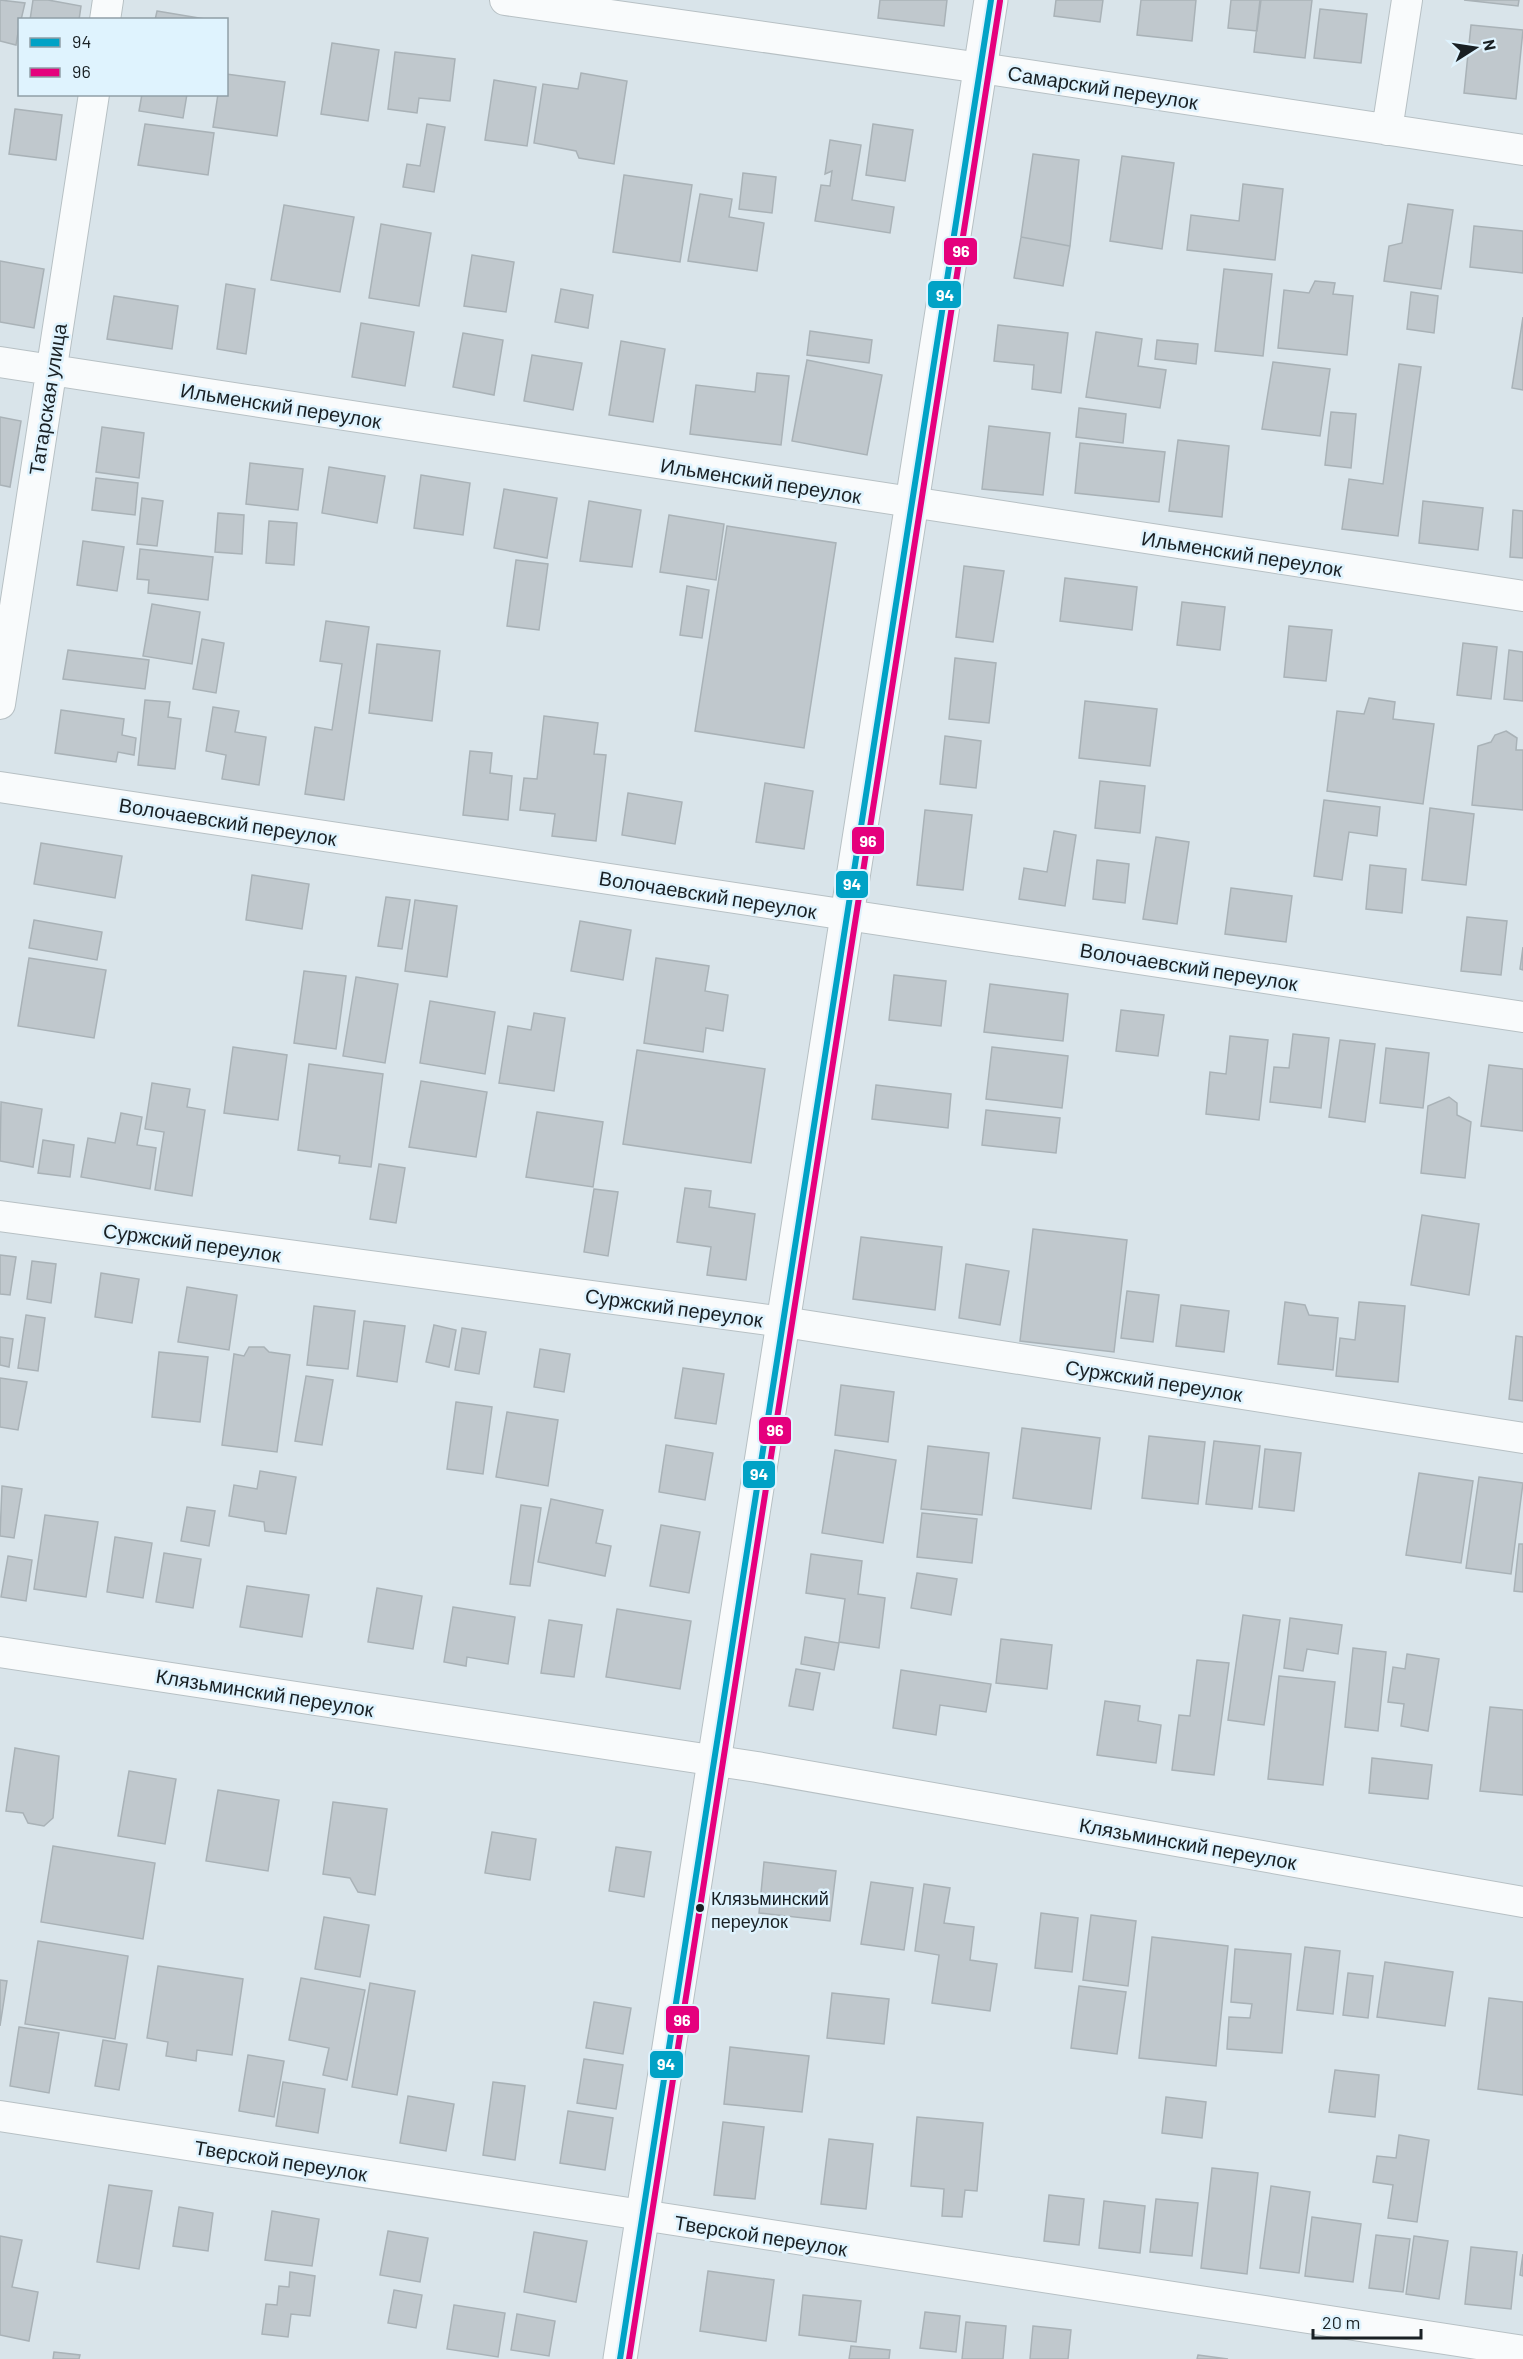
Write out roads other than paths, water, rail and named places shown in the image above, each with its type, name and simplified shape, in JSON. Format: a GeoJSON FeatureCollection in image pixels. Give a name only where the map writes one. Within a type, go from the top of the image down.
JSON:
{"type":"FeatureCollection","features":[{"type":"Feature","properties":{"kind":"main road"},"geometry":{"type":"LineString","coordinates":[[620,2359],[991,0]]}},
{"type":"Feature","properties":{"kind":"street"},"geometry":{"type":"LineString","coordinates":[[105,18],[108,0]]}},
{"type":"Feature","properties":{"kind":"street","name":"Самарский переулок"},"geometry":{"type":"LineString","coordinates":[[505,0],[639,10],[981,69],[1523,150]]}},
{"type":"Feature","properties":{"kind":"street"},"geometry":{"type":"LineString","coordinates":[[1387,130],[1407,0]]}},
{"type":"Feature","properties":{"kind":"street","name":"Татарская улица"},"geometry":{"type":"LineString","coordinates":[[0,704],[94,96]]}},
{"type":"Feature","properties":{"kind":"street","name":"Ильменский переулок"},"geometry":{"type":"LineString","coordinates":[[0,362],[1523,596]]}},
{"type":"Feature","properties":{"kind":"street","name":"Волочаевский переулок"},"geometry":{"type":"LineString","coordinates":[[0,787],[1523,1017]]}},
{"type":"Feature","properties":{"kind":"street","name":"Суржский переулок"},"geometry":{"type":"LineString","coordinates":[[0,1216],[784,1322],[1523,1438]]}},
{"type":"Feature","properties":{"kind":"street","name":"Клязьминский переулок"},"geometry":{"type":"LineString","coordinates":[[0,1652],[715,1761],[1523,1902]]}},
{"type":"Feature","properties":{"kind":"street","name":"Тверской переулок"},"geometry":{"type":"LineString","coordinates":[[0,2116],[1523,2351]]}},
{"type":"Feature","properties":{"kind":"place","name":"Клязьминский переулок"},"geometry":{"type":"Point","coordinates":[700,1908]}}]}
